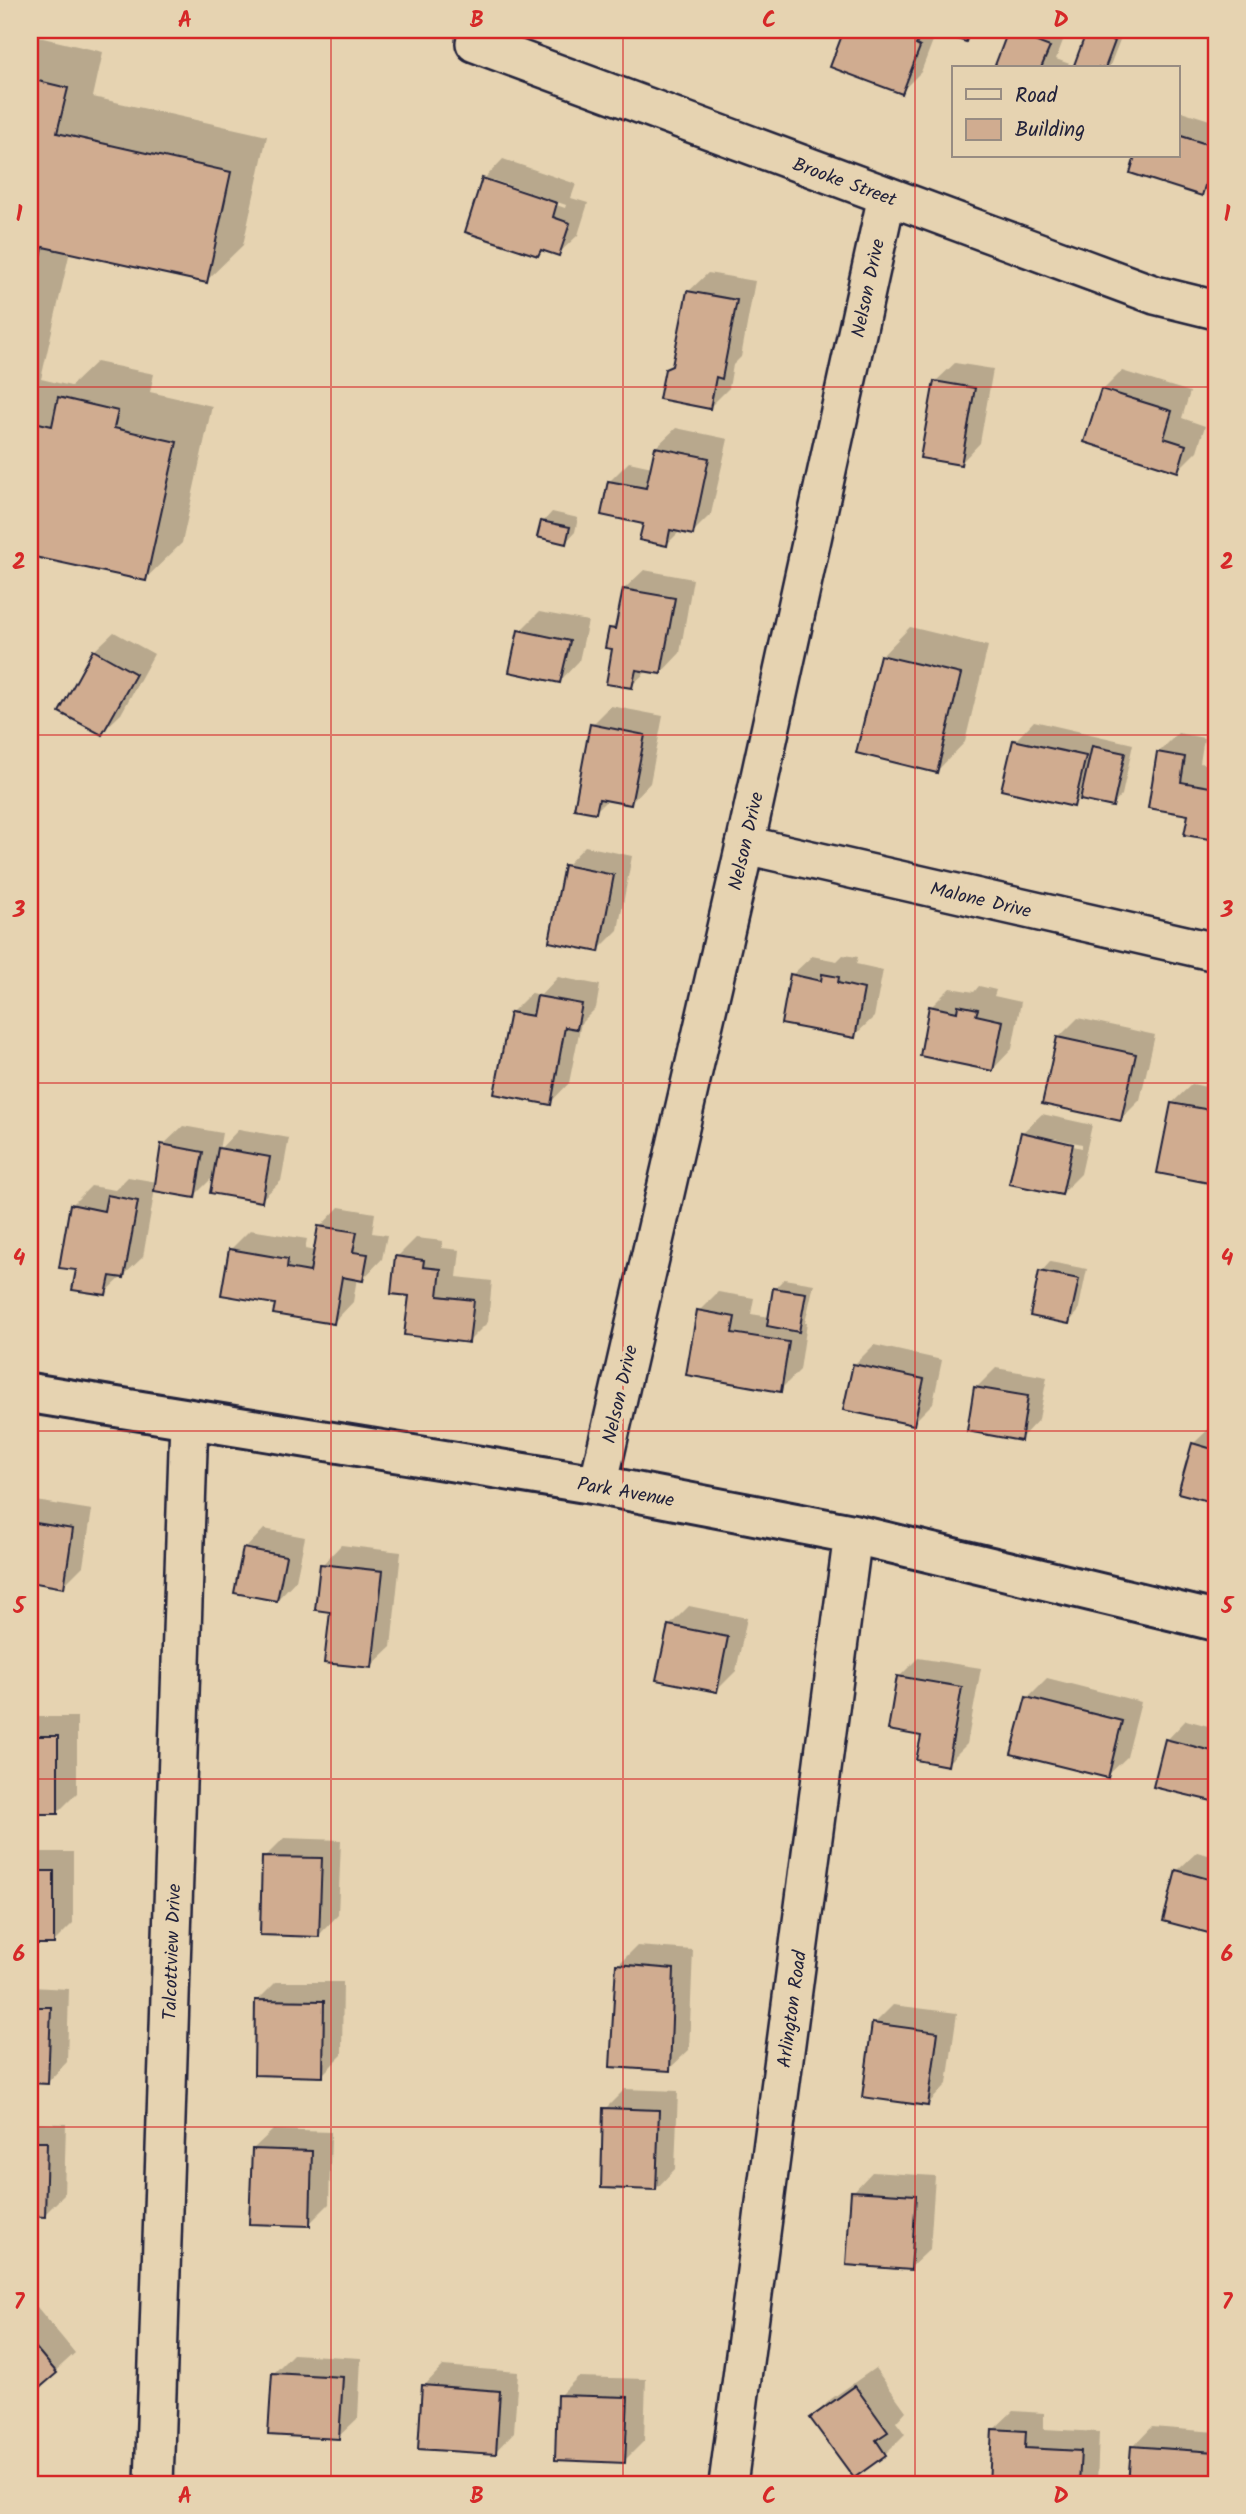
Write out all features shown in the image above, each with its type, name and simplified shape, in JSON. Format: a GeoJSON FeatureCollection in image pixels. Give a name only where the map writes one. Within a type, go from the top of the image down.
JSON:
{"type":"FeatureCollection","features":[{"type":"Feature","properties":{"kind":"street","name":"Brooke Street"},"geometry":{"type":"LineString","coordinates":[[475,43],[1155,295],[1216,310]]}},
{"type":"Feature","properties":{"kind":"street","name":"Nelson Drive"},"geometry":{"type":"LineString","coordinates":[[598,1485],[745,845],[887,197]]}},
{"type":"Feature","properties":{"kind":"street","name":"Malone Drive"},"geometry":{"type":"LineString","coordinates":[[745,845],[1216,952]]}},
{"type":"Feature","properties":{"kind":"street","name":"Park Avenue"},"geometry":{"type":"LineString","coordinates":[[30,1394],[598,1485],[853,1534],[1216,1621]]}},
{"type":"Feature","properties":{"kind":"street","name":"Talcottview Drive"},"geometry":{"type":"LineString","coordinates":[[154,2484],[189,1419]]}},
{"type":"Feature","properties":{"kind":"street","name":"Arlington Road"},"geometry":{"type":"LineString","coordinates":[[728,2484],[853,1534]]}},
{"type":"Feature","properties":{"kind":"building"},"geometry":{"type":"Polygon","coordinates":[[[844,30],[891,30],[888,36],[896,34],[897,30],[923,30],[916,45],[920,47],[902,94],[830,67],[844,30]]]}},
{"type":"Feature","properties":{"kind":"building"},"geometry":{"type":"Polygon","coordinates":[[[931,30],[970,30],[966,42],[931,30]]]}},
{"type":"Feature","properties":{"kind":"building"},"geometry":{"type":"Polygon","coordinates":[[[1087,30],[1115,41],[1106,66],[1074,66],[1087,30]]]}},
{"type":"Feature","properties":{"kind":"building"},"geometry":{"type":"Polygon","coordinates":[[[1008,31],[1050,47],[1042,66],[995,66],[1008,31]]]}},
{"type":"Feature","properties":{"kind":"building"},"geometry":{"type":"Polygon","coordinates":[[[30,79],[68,88],[57,133],[231,172],[207,283],[43,247],[30,308],[30,79]]]}},
{"type":"Feature","properties":{"kind":"building"},"geometry":{"type":"Polygon","coordinates":[[[1180,136],[1216,147],[1202,196],[1130,173],[1134,158],[1180,158],[1180,136]]]}},
{"type":"Feature","properties":{"kind":"building"},"geometry":{"type":"Polygon","coordinates":[[[482,178],[557,203],[553,217],[570,223],[559,256],[541,250],[538,256],[465,232],[482,178]]]}},
{"type":"Feature","properties":{"kind":"building"},"geometry":{"type":"Polygon","coordinates":[[[687,291],[737,300],[722,379],[716,377],[710,409],[659,399],[665,369],[672,366],[687,291]]]}},
{"type":"Feature","properties":{"kind":"building"},"geometry":{"type":"Polygon","coordinates":[[[934,381],[975,388],[961,465],[920,458],[934,381]]]}},
{"type":"Feature","properties":{"kind":"building"},"geometry":{"type":"Polygon","coordinates":[[[1101,389],[1172,411],[1164,438],[1186,445],[1178,472],[1084,442],[1101,389]]]}},
{"type":"Feature","properties":{"kind":"building"},"geometry":{"type":"Polygon","coordinates":[[[58,397],[118,411],[114,428],[177,442],[146,581],[30,556],[30,421],[52,426],[58,397]]]}},
{"type":"Feature","properties":{"kind":"building"},"geometry":{"type":"Polygon","coordinates":[[[655,447],[709,458],[693,535],[670,530],[667,546],[639,540],[643,524],[601,515],[608,481],[646,488],[655,447]]]}},
{"type":"Feature","properties":{"kind":"building"},"geometry":{"type":"Polygon","coordinates":[[[541,521],[570,527],[566,544],[537,537],[541,521]]]}},
{"type":"Feature","properties":{"kind":"building"},"geometry":{"type":"Polygon","coordinates":[[[623,589],[675,598],[661,674],[636,670],[632,688],[606,684],[612,649],[605,648],[609,628],[615,629],[623,589]]]}},
{"type":"Feature","properties":{"kind":"building"},"geometry":{"type":"Polygon","coordinates":[[[518,630],[570,641],[560,683],[509,672],[518,630]]]}},
{"type":"Feature","properties":{"kind":"building"},"geometry":{"type":"Polygon","coordinates":[[[93,650],[136,674],[102,735],[59,712],[93,650]]]}},
{"type":"Feature","properties":{"kind":"building"},"geometry":{"type":"Polygon","coordinates":[[[880,655],[961,674],[937,773],[856,753],[880,655]]]}},
{"type":"Feature","properties":{"kind":"building"},"geometry":{"type":"Polygon","coordinates":[[[590,724],[645,735],[631,805],[599,799],[596,813],[574,809],[590,724]]]}},
{"type":"Feature","properties":{"kind":"building"},"geometry":{"type":"Polygon","coordinates":[[[1013,740],[1086,756],[1074,807],[1001,790],[1013,740]]]}},
{"type":"Feature","properties":{"kind":"building"},"geometry":{"type":"Polygon","coordinates":[[[1092,746],[1125,753],[1113,807],[1080,800],[1092,746]]]}},
{"type":"Feature","properties":{"kind":"building"},"geometry":{"type":"Polygon","coordinates":[[[1157,752],[1185,757],[1181,782],[1216,788],[1216,840],[1184,835],[1188,815],[1148,808],[1157,752]]]}},
{"type":"Feature","properties":{"kind":"building"},"geometry":{"type":"Polygon","coordinates":[[[564,865],[614,875],[599,952],[549,942],[564,865]]]}},
{"type":"Feature","properties":{"kind":"building"},"geometry":{"type":"Polygon","coordinates":[[[790,974],[821,981],[822,974],[839,977],[838,983],[864,989],[855,1038],[781,1024],[790,974]]]}},
{"type":"Feature","properties":{"kind":"building"},"geometry":{"type":"Polygon","coordinates":[[[537,996],[582,1004],[577,1029],[565,1027],[551,1105],[494,1094],[510,1012],[533,1016],[537,996]]]}},
{"type":"Feature","properties":{"kind":"building"},"geometry":{"type":"Polygon","coordinates":[[[958,1005],[978,1009],[976,1015],[1003,1021],[993,1071],[920,1056],[929,1006],[957,1012],[958,1005]]]}},
{"type":"Feature","properties":{"kind":"building"},"geometry":{"type":"Polygon","coordinates":[[[1057,1037],[1136,1054],[1121,1121],[1042,1104],[1057,1037]]]}},
{"type":"Feature","properties":{"kind":"building"},"geometry":{"type":"Polygon","coordinates":[[[1171,1103],[1216,1111],[1216,1167],[1212,1166],[1209,1183],[1157,1173],[1171,1103]]]}},
{"type":"Feature","properties":{"kind":"building"},"geometry":{"type":"Polygon","coordinates":[[[1021,1132],[1073,1144],[1062,1195],[1009,1184],[1021,1132]]]}},
{"type":"Feature","properties":{"kind":"building"},"geometry":{"type":"Polygon","coordinates":[[[161,1144],[203,1152],[195,1198],[154,1191],[161,1144]]]}},
{"type":"Feature","properties":{"kind":"building"},"geometry":{"type":"Polygon","coordinates":[[[218,1148],[270,1157],[262,1202],[210,1193],[218,1148]]]}},
{"type":"Feature","properties":{"kind":"building"},"geometry":{"type":"Polygon","coordinates":[[[107,1195],[138,1201],[124,1278],[110,1276],[106,1295],[72,1290],[76,1270],[59,1268],[70,1204],[104,1211],[107,1195]]]}},
{"type":"Feature","properties":{"kind":"building"},"geometry":{"type":"Polygon","coordinates":[[[318,1226],[357,1232],[353,1252],[368,1254],[363,1281],[342,1277],[334,1324],[273,1314],[275,1304],[221,1295],[229,1249],[288,1259],[287,1268],[310,1272],[318,1226]]]}},
{"type":"Feature","properties":{"kind":"building"},"geometry":{"type":"Polygon","coordinates":[[[395,1256],[424,1260],[423,1267],[441,1269],[438,1296],[474,1300],[469,1343],[404,1335],[409,1296],[391,1294],[395,1256]]]}},
{"type":"Feature","properties":{"kind":"building"},"geometry":{"type":"Polygon","coordinates":[[[1039,1271],[1079,1279],[1069,1324],[1030,1316],[1039,1271]]]}},
{"type":"Feature","properties":{"kind":"building"},"geometry":{"type":"Polygon","coordinates":[[[773,1288],[806,1293],[799,1332],[767,1326],[773,1288]]]}},
{"type":"Feature","properties":{"kind":"building"},"geometry":{"type":"Polygon","coordinates":[[[697,1310],[735,1317],[732,1333],[789,1342],[781,1392],[686,1375],[697,1310]]]}},
{"type":"Feature","properties":{"kind":"building"},"geometry":{"type":"Polygon","coordinates":[[[853,1364],[924,1379],[914,1425],[843,1410],[853,1364]]]}},
{"type":"Feature","properties":{"kind":"building"},"geometry":{"type":"Polygon","coordinates":[[[974,1387],[1028,1396],[1021,1441],[967,1431],[974,1387]]]}},
{"type":"Feature","properties":{"kind":"building"},"geometry":{"type":"Polygon","coordinates":[[[1192,1443],[1216,1450],[1216,1503],[1178,1493],[1192,1443]]]}},
{"type":"Feature","properties":{"kind":"building"},"geometry":{"type":"Polygon","coordinates":[[[30,1522],[73,1529],[64,1588],[30,1582],[30,1522]]]}},
{"type":"Feature","properties":{"kind":"building"},"geometry":{"type":"Polygon","coordinates":[[[243,1548],[286,1556],[277,1601],[234,1593],[243,1548]]]}},
{"type":"Feature","properties":{"kind":"building"},"geometry":{"type":"Polygon","coordinates":[[[320,1564],[383,1571],[372,1668],[324,1663],[330,1612],[315,1610],[320,1564]]]}},
{"type":"Feature","properties":{"kind":"building"},"geometry":{"type":"Polygon","coordinates":[[[668,1625],[728,1637],[717,1692],[656,1680],[668,1625]]]}},
{"type":"Feature","properties":{"kind":"building"},"geometry":{"type":"Polygon","coordinates":[[[897,1676],[962,1687],[948,1766],[916,1760],[921,1736],[888,1730],[897,1676]]]}},
{"type":"Feature","properties":{"kind":"building"},"geometry":{"type":"Polygon","coordinates":[[[1026,1697],[1122,1721],[1108,1778],[1011,1754],[1026,1697]]]}},
{"type":"Feature","properties":{"kind":"building"},"geometry":{"type":"Polygon","coordinates":[[[30,1736],[58,1736],[58,1814],[30,1814],[30,1736]]]}},
{"type":"Feature","properties":{"kind":"building"},"geometry":{"type":"Polygon","coordinates":[[[1165,1739],[1216,1752],[1216,1802],[1153,1787],[1165,1739]]]}},
{"type":"Feature","properties":{"kind":"building"},"geometry":{"type":"Polygon","coordinates":[[[262,1857],[322,1858],[319,1937],[260,1935],[262,1857]]]}},
{"type":"Feature","properties":{"kind":"building"},"geometry":{"type":"Polygon","coordinates":[[[1176,1870],[1216,1881],[1216,1935],[1163,1921],[1176,1870]]]}},
{"type":"Feature","properties":{"kind":"building"},"geometry":{"type":"Polygon","coordinates":[[[30,1871],[54,1871],[54,1944],[30,1944],[30,1871]]]}},
{"type":"Feature","properties":{"kind":"building"},"geometry":{"type":"Polygon","coordinates":[[[616,1964],[674,1969],[670,2071],[610,2067],[616,1964]]]}},
{"type":"Feature","properties":{"kind":"building"},"geometry":{"type":"Polygon","coordinates":[[[255,2000],[324,2001],[323,2077],[254,2075],[255,2000]]]}},
{"type":"Feature","properties":{"kind":"building"},"geometry":{"type":"Polygon","coordinates":[[[30,2007],[51,2007],[48,2084],[30,2083],[30,2007]]]}},
{"type":"Feature","properties":{"kind":"building"},"geometry":{"type":"Polygon","coordinates":[[[872,2023],[938,2032],[928,2106],[862,2097],[872,2023]]]}},
{"type":"Feature","properties":{"kind":"building"},"geometry":{"type":"Polygon","coordinates":[[[603,2108],[659,2110],[656,2190],[601,2188],[603,2108]]]}},
{"type":"Feature","properties":{"kind":"building"},"geometry":{"type":"Polygon","coordinates":[[[30,2142],[47,2142],[45,2217],[30,2216],[30,2142]]]}},
{"type":"Feature","properties":{"kind":"building"},"geometry":{"type":"Polygon","coordinates":[[[252,2149],[312,2151],[310,2226],[249,2224],[252,2149]]]}},
{"type":"Feature","properties":{"kind":"building"},"geometry":{"type":"Polygon","coordinates":[[[851,2191],[916,2195],[911,2270],[846,2265],[851,2191]]]}},
{"type":"Feature","properties":{"kind":"building"},"geometry":{"type":"Polygon","coordinates":[[[30,2341],[57,2373],[30,2396],[30,2341]]]}},
{"type":"Feature","properties":{"kind":"building"},"geometry":{"type":"Polygon","coordinates":[[[272,2373],[343,2377],[339,2439],[268,2435],[272,2373]]]}},
{"type":"Feature","properties":{"kind":"building"},"geometry":{"type":"Polygon","coordinates":[[[422,2385],[500,2391],[496,2454],[418,2449],[422,2385]]]}},
{"type":"Feature","properties":{"kind":"building"},"geometry":{"type":"Polygon","coordinates":[[[855,2386],[888,2432],[876,2440],[886,2455],[854,2478],[810,2418],[855,2386]]]}},
{"type":"Feature","properties":{"kind":"building"},"geometry":{"type":"Polygon","coordinates":[[[557,2395],[628,2397],[625,2463],[555,2460],[557,2395]]]}},
{"type":"Feature","properties":{"kind":"building"},"geometry":{"type":"Polygon","coordinates":[[[992,2429],[1026,2431],[1025,2448],[1081,2451],[1079,2484],[989,2484],[992,2429]]]}},
{"type":"Feature","properties":{"kind":"building"},"geometry":{"type":"Polygon","coordinates":[[[1131,2446],[1215,2452],[1212,2484],[1128,2484],[1131,2446]]]}}]}
